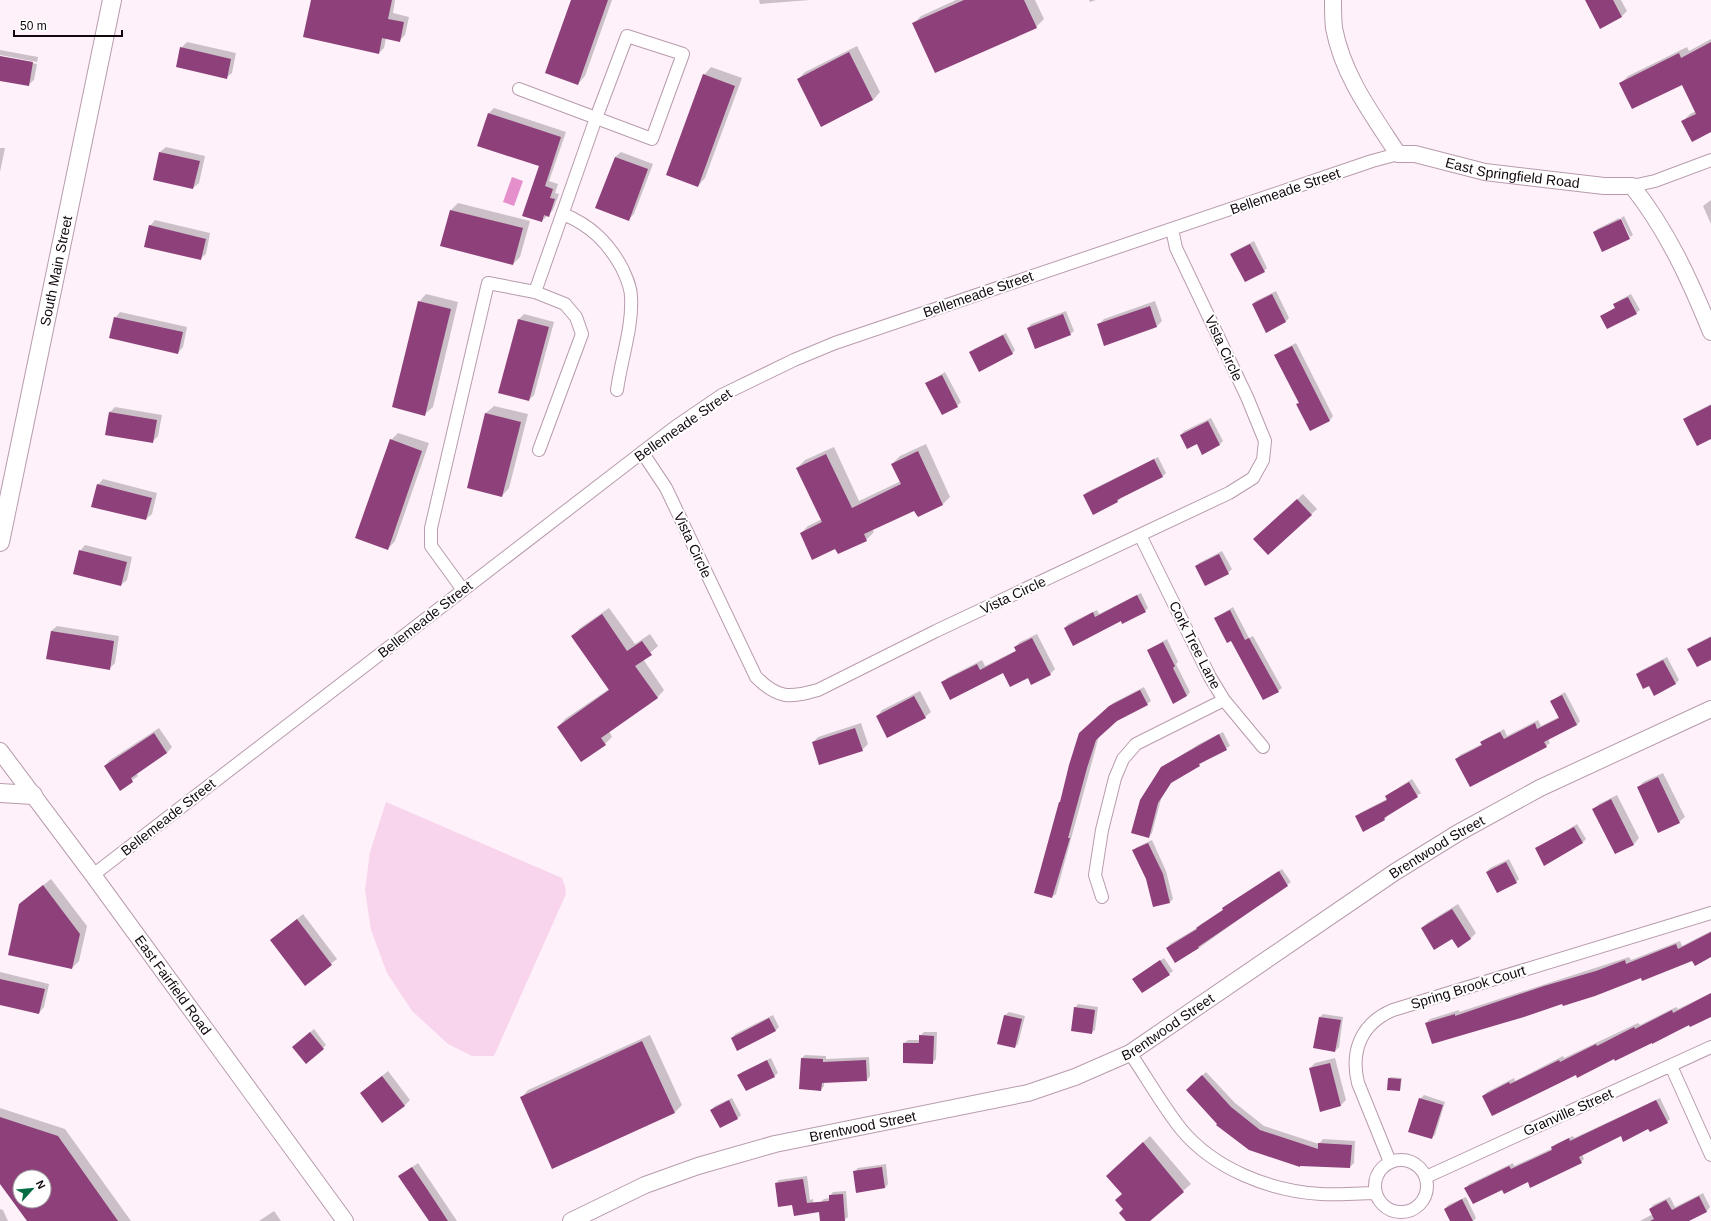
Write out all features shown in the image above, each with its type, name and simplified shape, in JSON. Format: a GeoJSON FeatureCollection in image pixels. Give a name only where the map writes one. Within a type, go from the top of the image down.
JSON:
{"type":"FeatureCollection","features":[{"type":"Feature","properties":{"kind":"main road","name":"South Main Street"},"geometry":{"type":"LineString","coordinates":[[0,542],[112,0]]}},
{"type":"Feature","properties":{"kind":"main road"},"geometry":{"type":"LineString","coordinates":[[1333,0],[1334,28],[1346,68],[1361,98],[1398,154]]}},
{"type":"Feature","properties":{"kind":"main road","name":"East Springfield Road"},"geometry":{"type":"LineString","coordinates":[[1398,154],[1416,154],[1485,172],[1604,186],[1632,186]]}},
{"type":"Feature","properties":{"kind":"main road"},"geometry":{"type":"LineString","coordinates":[[1632,186],[1647,205],[1675,251],[1711,332]]}},
{"type":"Feature","properties":{"kind":"main road","name":"Brentwood Street"},"geometry":{"type":"LineString","coordinates":[[571,1221],[645,1185],[698,1166],[775,1144],[1028,1093],[1075,1077],[1130,1053],[1395,872],[1458,833],[1540,788],[1711,710]]}},
{"type":"Feature","properties":{"kind":"main road","name":"East Fairfield Road"},"geometry":{"type":"LineString","coordinates":[[0,751],[93,875],[345,1221]]}},
{"type":"Feature","properties":{"kind":"main road"},"geometry":{"type":"LineString","coordinates":[[0,793],[33,795]]}},
{"type":"Feature","properties":{"kind":"street"},"geometry":{"type":"LineString","coordinates":[[519,89],[596,118],[652,139],[683,54],[627,36],[596,118],[535,292]]}},
{"type":"Feature","properties":{"kind":"street","name":"Bellemeade Street"},"geometry":{"type":"LineString","coordinates":[[93,875],[642,452],[675,427],[722,395],[794,360],[835,343],[1372,161],[1398,154]]}},
{"type":"Feature","properties":{"kind":"street"},"geometry":{"type":"LineString","coordinates":[[1632,186],[1655,181],[1711,160]]}},
{"type":"Feature","properties":{"kind":"street"},"geometry":{"type":"LineString","coordinates":[[563,214],[579,221],[600,237],[615,255],[629,282],[632,297],[629,328],[620,366],[617,390]]}},
{"type":"Feature","properties":{"kind":"street","name":"Vista Circle"},"geometry":{"type":"LineString","coordinates":[[642,452],[666,488],[756,676],[768,689],[785,696],[798,695],[818,690],[942,628],[1229,493],[1253,478],[1263,460],[1265,441],[1247,397],[1176,248],[1172,229]]}},
{"type":"Feature","properties":{"kind":"street"},"geometry":{"type":"LineString","coordinates":[[463,590],[431,546],[431,528],[488,283],[535,292],[566,304],[576,317],[582,334],[575,358],[539,450]]}},
{"type":"Feature","properties":{"kind":"street","name":"Cork Tree Lane"},"geometry":{"type":"LineString","coordinates":[[1140,535],[1210,677],[1224,700],[1263,747]]}},
{"type":"Feature","properties":{"kind":"street"},"geometry":{"type":"LineString","coordinates":[[1102,897],[1095,875],[1102,830],[1115,778],[1123,758],[1136,744],[1224,700]]}},
{"type":"Feature","properties":{"kind":"street","name":"Spring Brook Court"},"geometry":{"type":"LineString","coordinates":[[1390,1162],[1358,1083],[1355,1071],[1355,1058],[1359,1042],[1367,1028],[1379,1017],[1393,1010],[1711,913]]}},
{"type":"Feature","properties":{"kind":"street","name":"Granville Street"},"geometry":{"type":"LineString","coordinates":[[1426,1177],[1711,1047]]}},
{"type":"Feature","properties":{"kind":"street"},"geometry":{"type":"LineString","coordinates":[[1130,1053],[1181,1129],[1207,1155],[1237,1173],[1274,1186],[1320,1194],[1376,1193]]}},
{"type":"Feature","properties":{"kind":"street"},"geometry":{"type":"LineString","coordinates":[[1671,1066],[1711,1155]]}},
{"type":"Feature","properties":{"kind":"street"},"geometry":{"type":"LineString","coordinates":[[1405,1160],[1414,1163],[1421,1169],[1426,1177],[1426,1194],[1422,1202],[1410,1216],[1385,1207],[1376,1193],[1375,1184],[1377,1176],[1381,1169],[1390,1162],[1405,1160]]}},
{"type":"Feature","properties":{"kind":"shaded area"},"geometry":{"type":"Polygon","coordinates":[[[512,177],[523,181],[514,206],[503,202],[512,177]]]}},
{"type":"Feature","properties":{"kind":"shaded area"},"geometry":{"type":"Polygon","coordinates":[[[386,802],[562,878],[566,894],[494,1056],[472,1056],[448,1044],[412,1011],[387,973],[371,930],[365,890],[370,852],[386,802]]]}},
{"type":"Feature","properties":{"kind":"building"},"geometry":{"type":"Polygon","coordinates":[[[311,0],[392,0],[388,19],[404,22],[400,42],[382,38],[379,54],[303,37],[311,0]]]}},
{"type":"Feature","properties":{"kind":"building"},"geometry":{"type":"Polygon","coordinates":[[[571,0],[608,0],[578,85],[545,73],[571,0]]]}},
{"type":"Feature","properties":{"kind":"building"},"geometry":{"type":"Polygon","coordinates":[[[964,0],[1024,0],[1037,28],[935,73],[912,23],[964,0]]]}},
{"type":"Feature","properties":{"kind":"building"},"geometry":{"type":"Polygon","coordinates":[[[1585,0],[1613,0],[1622,17],[1600,29],[1585,0]]]}},
{"type":"Feature","properties":{"kind":"building"},"geometry":{"type":"Polygon","coordinates":[[[1711,42],[1711,132],[1692,142],[1681,121],[1696,114],[1682,85],[1632,109],[1619,83],[1679,53],[1681,58],[1711,42]]]}},
{"type":"Feature","properties":{"kind":"building"},"geometry":{"type":"Polygon","coordinates":[[[180,47],[231,59],[227,79],[176,67],[180,47]]]}},
{"type":"Feature","properties":{"kind":"building"},"geometry":{"type":"Polygon","coordinates":[[[849,52],[873,100],[821,127],[797,79],[849,52]]]}},
{"type":"Feature","properties":{"kind":"building"},"geometry":{"type":"Polygon","coordinates":[[[0,56],[33,62],[29,86],[0,81],[0,56]]]}},
{"type":"Feature","properties":{"kind":"building"},"geometry":{"type":"Polygon","coordinates":[[[703,74],[735,86],[698,187],[666,175],[703,74]]]}},
{"type":"Feature","properties":{"kind":"building"},"geometry":{"type":"Polygon","coordinates":[[[488,113],[561,137],[545,186],[553,189],[550,198],[555,199],[549,217],[544,215],[542,222],[522,216],[539,166],[477,146],[488,113]]]}},
{"type":"Feature","properties":{"kind":"building"},"geometry":{"type":"Polygon","coordinates":[[[159,152],[200,161],[193,189],[153,180],[159,152]]]}},
{"type":"Feature","properties":{"kind":"building"},"geometry":{"type":"Polygon","coordinates":[[[615,157],[648,169],[629,221],[595,208],[615,157]]]}},
{"type":"Feature","properties":{"kind":"building"},"geometry":{"type":"Polygon","coordinates":[[[450,210],[523,228],[513,265],[440,246],[450,210]]]}},
{"type":"Feature","properties":{"kind":"building"},"geometry":{"type":"Polygon","coordinates":[[[1621,219],[1630,239],[1602,252],[1593,232],[1621,219]]]}},
{"type":"Feature","properties":{"kind":"building"},"geometry":{"type":"Polygon","coordinates":[[[149,225],[206,239],[201,260],[144,247],[149,225]]]}},
{"type":"Feature","properties":{"kind":"building"},"geometry":{"type":"Polygon","coordinates":[[[1250,244],[1265,272],[1245,282],[1230,254],[1250,244]]]}},
{"type":"Feature","properties":{"kind":"building"},"geometry":{"type":"Polygon","coordinates":[[[1272,294],[1286,322],[1266,333],[1252,304],[1272,294]]]}},
{"type":"Feature","properties":{"kind":"building"},"geometry":{"type":"Polygon","coordinates":[[[1628,297],[1637,314],[1607,329],[1600,316],[1615,308],[1613,304],[1628,297]]]}},
{"type":"Feature","properties":{"kind":"building"},"geometry":{"type":"Polygon","coordinates":[[[418,301],[451,309],[425,416],[392,407],[418,301]]]}},
{"type":"Feature","properties":{"kind":"building"},"geometry":{"type":"Polygon","coordinates":[[[1150,306],[1157,327],[1104,346],[1097,324],[1150,306]]]}},
{"type":"Feature","properties":{"kind":"building"},"geometry":{"type":"Polygon","coordinates":[[[1063,314],[1071,335],[1035,349],[1027,328],[1063,314]]]}},
{"type":"Feature","properties":{"kind":"building"},"geometry":{"type":"Polygon","coordinates":[[[114,317],[183,332],[178,354],[109,338],[114,317]]]}},
{"type":"Feature","properties":{"kind":"building"},"geometry":{"type":"Polygon","coordinates":[[[518,319],[549,327],[529,401],[498,393],[518,319]]]}},
{"type":"Feature","properties":{"kind":"building"},"geometry":{"type":"Polygon","coordinates":[[[1003,335],[1013,354],[979,372],[969,352],[1003,335]]]}},
{"type":"Feature","properties":{"kind":"building"},"geometry":{"type":"Polygon","coordinates":[[[1292,346],[1330,421],[1310,431],[1296,404],[1299,403],[1274,355],[1292,346]]]}},
{"type":"Feature","properties":{"kind":"building"},"geometry":{"type":"Polygon","coordinates":[[[942,375],[958,407],[942,415],[925,383],[942,375]]]}},
{"type":"Feature","properties":{"kind":"building"},"geometry":{"type":"Polygon","coordinates":[[[1711,405],[1711,439],[1697,446],[1683,419],[1711,405]]]}},
{"type":"Feature","properties":{"kind":"building"},"geometry":{"type":"Polygon","coordinates":[[[109,412],[157,420],[153,443],[105,435],[109,412]]]}},
{"type":"Feature","properties":{"kind":"building"},"geometry":{"type":"Polygon","coordinates":[[[485,413],[521,422],[502,497],[467,488],[485,413]]]}},
{"type":"Feature","properties":{"kind":"building"},"geometry":{"type":"Polygon","coordinates":[[[1208,421],[1220,445],[1202,455],[1197,444],[1187,449],[1180,435],[1208,421]]]}},
{"type":"Feature","properties":{"kind":"building"},"geometry":{"type":"Polygon","coordinates":[[[390,439],[422,451],[388,550],[355,538],[390,439]]]}},
{"type":"Feature","properties":{"kind":"building"},"geometry":{"type":"Polygon","coordinates":[[[918,451],[943,505],[918,517],[914,511],[864,534],[867,541],[838,554],[835,549],[812,560],[800,533],[822,522],[796,468],[826,454],[852,508],[901,484],[891,464],[918,451]]]}},
{"type":"Feature","properties":{"kind":"building"},"geometry":{"type":"Polygon","coordinates":[[[1154,459],[1163,477],[1117,500],[1118,502],[1093,515],[1083,495],[1154,459]]]}},
{"type":"Feature","properties":{"kind":"building"},"geometry":{"type":"Polygon","coordinates":[[[97,484],[152,498],[146,520],[91,507],[97,484]]]}},
{"type":"Feature","properties":{"kind":"building"},"geometry":{"type":"Polygon","coordinates":[[[1297,499],[1312,515],[1268,555],[1253,539],[1297,499]]]}},
{"type":"Feature","properties":{"kind":"building"},"geometry":{"type":"Polygon","coordinates":[[[79,550],[127,562],[121,586],[73,574],[79,550]]]}},
{"type":"Feature","properties":{"kind":"building"},"geometry":{"type":"Polygon","coordinates":[[[1219,554],[1229,574],[1205,586],[1195,566],[1219,554]]]}},
{"type":"Feature","properties":{"kind":"building"},"geometry":{"type":"Polygon","coordinates":[[[1137,595],[1146,612],[1122,624],[1121,621],[1073,646],[1064,628],[1093,612],[1095,617],[1137,595]]]}},
{"type":"Feature","properties":{"kind":"building"},"geometry":{"type":"Polygon","coordinates":[[[1230,610],[1245,640],[1249,638],[1279,692],[1263,700],[1231,641],[1227,643],[1214,618],[1230,610]]]}},
{"type":"Feature","properties":{"kind":"building"},"geometry":{"type":"Polygon","coordinates":[[[602,614],[627,651],[642,641],[652,655],[635,666],[658,698],[601,738],[606,745],[581,762],[557,727],[609,690],[571,636],[602,614]]]}},
{"type":"Feature","properties":{"kind":"building"},"geometry":{"type":"Polygon","coordinates":[[[51,631],[114,641],[110,670],[46,659],[51,631]]]}},
{"type":"Feature","properties":{"kind":"building"},"geometry":{"type":"Polygon","coordinates":[[[1711,637],[1711,660],[1697,667],[1687,649],[1711,637]]]}},
{"type":"Feature","properties":{"kind":"building"},"geometry":{"type":"Polygon","coordinates":[[[1032,638],[1051,675],[1031,685],[1028,678],[1010,687],[1003,673],[950,700],[941,682],[977,664],[980,670],[1016,651],[1014,647],[1032,638]]]}},
{"type":"Feature","properties":{"kind":"building"},"geometry":{"type":"Polygon","coordinates":[[[1163,642],[1175,666],[1173,668],[1187,696],[1173,704],[1147,650],[1163,642]]]}},
{"type":"Feature","properties":{"kind":"building"},"geometry":{"type":"Polygon","coordinates":[[[1663,660],[1676,684],[1654,696],[1649,686],[1643,689],[1636,674],[1663,660]]]}},
{"type":"Feature","properties":{"kind":"building"},"geometry":{"type":"Polygon","coordinates":[[[1140,690],[1148,705],[1117,721],[1096,740],[1068,838],[1070,838],[1052,898],[1034,893],[1079,733],[1109,706],[1140,690]]]}},
{"type":"Feature","properties":{"kind":"building"},"geometry":{"type":"Polygon","coordinates":[[[1562,695],[1577,725],[1544,742],[1547,747],[1470,787],[1455,759],[1482,745],[1480,742],[1500,732],[1504,739],[1535,723],[1537,729],[1559,718],[1550,701],[1562,695]]]}},
{"type":"Feature","properties":{"kind":"building"},"geometry":{"type":"Polygon","coordinates":[[[914,696],[926,718],[887,738],[876,716],[914,696]]]}},
{"type":"Feature","properties":{"kind":"building"},"geometry":{"type":"Polygon","coordinates":[[[855,728],[863,751],[819,765],[812,742],[855,728]]]}},
{"type":"Feature","properties":{"kind":"building"},"geometry":{"type":"Polygon","coordinates":[[[154,733],[167,753],[131,778],[133,782],[120,791],[104,766],[154,733]]]}},
{"type":"Feature","properties":{"kind":"building"},"geometry":{"type":"Polygon","coordinates":[[[1219,734],[1227,750],[1199,764],[1200,766],[1171,783],[1158,803],[1149,838],[1131,833],[1140,800],[1161,767],[1219,734]]]}},
{"type":"Feature","properties":{"kind":"building"},"geometry":{"type":"Polygon","coordinates":[[[1658,777],[1680,823],[1658,833],[1637,787],[1658,777]]]}},
{"type":"Feature","properties":{"kind":"building"},"geometry":{"type":"Polygon","coordinates":[[[1409,782],[1418,797],[1384,818],[1385,820],[1363,832],[1355,816],[1387,800],[1385,796],[1409,782]]]}},
{"type":"Feature","properties":{"kind":"building"},"geometry":{"type":"Polygon","coordinates":[[[1611,799],[1634,845],[1615,854],[1592,809],[1611,799]]]}},
{"type":"Feature","properties":{"kind":"building"},"geometry":{"type":"Polygon","coordinates":[[[1574,827],[1583,843],[1544,866],[1535,848],[1574,827]]]}},
{"type":"Feature","properties":{"kind":"building"},"geometry":{"type":"Polygon","coordinates":[[[1148,843],[1163,874],[1170,903],[1153,907],[1146,879],[1132,850],[1148,843]]]}},
{"type":"Feature","properties":{"kind":"building"},"geometry":{"type":"Polygon","coordinates":[[[1506,862],[1517,883],[1497,893],[1486,872],[1506,862]]]}},
{"type":"Feature","properties":{"kind":"building"},"geometry":{"type":"Polygon","coordinates":[[[1279,871],[1288,886],[1175,963],[1166,948],[1197,929],[1196,928],[1223,910],[1222,908],[1279,871]]]}},
{"type":"Feature","properties":{"kind":"building"},"geometry":{"type":"Polygon","coordinates":[[[43,885],[80,934],[72,969],[8,955],[19,904],[43,885]]]}},
{"type":"Feature","properties":{"kind":"building"},"geometry":{"type":"Polygon","coordinates":[[[1452,909],[1471,939],[1458,948],[1452,939],[1434,950],[1421,928],[1452,909]]]}},
{"type":"Feature","properties":{"kind":"building"},"geometry":{"type":"Polygon","coordinates":[[[297,919],[332,965],[305,986],[270,940],[297,919]]]}},
{"type":"Feature","properties":{"kind":"building"},"geometry":{"type":"Polygon","coordinates":[[[1711,932],[1711,957],[1695,966],[1692,961],[1642,981],[1641,978],[1595,996],[1563,1006],[1562,1004],[1524,1017],[1432,1044],[1425,1023],[1455,1014],[1455,1016],[1544,986],[1596,971],[1625,960],[1626,964],[1676,944],[1678,949],[1711,932]]]}},
{"type":"Feature","properties":{"kind":"building"},"geometry":{"type":"Polygon","coordinates":[[[1160,960],[1170,975],[1142,993],[1132,979],[1160,960]]]}},
{"type":"Feature","properties":{"kind":"building"},"geometry":{"type":"Polygon","coordinates":[[[0,979],[45,989],[39,1014],[0,1005],[0,979]]]}},
{"type":"Feature","properties":{"kind":"building"},"geometry":{"type":"Polygon","coordinates":[[[1711,993],[1711,1017],[1690,1027],[1689,1025],[1615,1061],[1614,1059],[1577,1078],[1576,1075],[1492,1116],[1482,1096],[1509,1082],[1510,1084],[1559,1060],[1560,1062],[1596,1044],[1597,1046],[1634,1027],[1635,1029],[1672,1010],[1673,1013],[1711,993]]]}},
{"type":"Feature","properties":{"kind":"building"},"geometry":{"type":"Polygon","coordinates":[[[1074,1007],[1095,1010],[1092,1034],[1071,1031],[1074,1007]]]}},
{"type":"Feature","properties":{"kind":"building"},"geometry":{"type":"Polygon","coordinates":[[[1004,1015],[1022,1019],[1015,1048],[997,1044],[1004,1015]]]}},
{"type":"Feature","properties":{"kind":"building"},"geometry":{"type":"Polygon","coordinates":[[[1319,1017],[1341,1020],[1335,1052],[1313,1048],[1319,1017]]]}},
{"type":"Feature","properties":{"kind":"building"},"geometry":{"type":"Polygon","coordinates":[[[769,1018],[776,1031],[737,1051],[731,1038],[769,1018]]]}},
{"type":"Feature","properties":{"kind":"building"},"geometry":{"type":"Polygon","coordinates":[[[310,1032],[324,1049],[306,1064],[292,1047],[310,1032]]]}},
{"type":"Feature","properties":{"kind":"building"},"geometry":{"type":"Polygon","coordinates":[[[919,1035],[934,1036],[933,1064],[903,1063],[903,1043],[919,1043],[919,1035]]]}},
{"type":"Feature","properties":{"kind":"building"},"geometry":{"type":"Polygon","coordinates":[[[642,1041],[675,1113],[552,1169],[520,1097],[642,1041]]]}},
{"type":"Feature","properties":{"kind":"building"},"geometry":{"type":"Polygon","coordinates":[[[801,1058],[823,1059],[823,1062],[866,1060],[867,1081],[822,1083],[821,1091],[799,1089],[801,1058]]]}},
{"type":"Feature","properties":{"kind":"building"},"geometry":{"type":"Polygon","coordinates":[[[767,1060],[775,1077],[746,1091],[737,1075],[767,1060]]]}},
{"type":"Feature","properties":{"kind":"building"},"geometry":{"type":"Polygon","coordinates":[[[1330,1063],[1341,1106],[1320,1112],[1309,1068],[1330,1063]]]}},
{"type":"Feature","properties":{"kind":"building"},"geometry":{"type":"Polygon","coordinates":[[[1202,1075],[1231,1107],[1260,1130],[1318,1149],[1318,1143],[1352,1145],[1350,1168],[1300,1167],[1249,1150],[1216,1125],[1217,1124],[1186,1090],[1202,1075]]]}},
{"type":"Feature","properties":{"kind":"building"},"geometry":{"type":"Polygon","coordinates":[[[382,1076],[405,1106],[382,1123],[360,1093],[382,1076]]]}},
{"type":"Feature","properties":{"kind":"building"},"geometry":{"type":"Polygon","coordinates":[[[1388,1078],[1401,1079],[1400,1091],[1387,1090],[1388,1078]]]}},
{"type":"Feature","properties":{"kind":"building"},"geometry":{"type":"Polygon","coordinates":[[[1419,1098],[1443,1105],[1432,1139],[1408,1132],[1419,1098]]]}},
{"type":"Feature","properties":{"kind":"building"},"geometry":{"type":"Polygon","coordinates":[[[729,1100],[738,1119],[720,1128],[710,1110],[729,1100]]]}},
{"type":"Feature","properties":{"kind":"building"},"geometry":{"type":"Polygon","coordinates":[[[1656,1100],[1668,1123],[1650,1132],[1648,1129],[1623,1142],[1621,1136],[1579,1157],[1582,1163],[1530,1188],[1528,1182],[1504,1194],[1502,1190],[1473,1204],[1464,1188],[1509,1166],[1511,1169],[1552,1150],[1551,1147],[1569,1138],[1570,1141],[1656,1100]]]}},
{"type":"Feature","properties":{"kind":"building"},"geometry":{"type":"Polygon","coordinates":[[[0,1117],[58,1136],[118,1221],[27,1221],[18,1209],[52,1209],[52,1169],[12,1169],[12,1200],[0,1184],[0,1117]]]}},
{"type":"Feature","properties":{"kind":"building"},"geometry":{"type":"Polygon","coordinates":[[[1143,1142],[1184,1192],[1150,1221],[1126,1221],[1119,1213],[1123,1209],[1115,1200],[1122,1194],[1106,1176],[1143,1142]]]}},
{"type":"Feature","properties":{"kind":"building"},"geometry":{"type":"Polygon","coordinates":[[[412,1167],[448,1221],[429,1221],[398,1176],[412,1167]]]}},
{"type":"Feature","properties":{"kind":"building"},"geometry":{"type":"Polygon","coordinates":[[[882,1167],[885,1188],[856,1193],[853,1171],[882,1167]]]}},
{"type":"Feature","properties":{"kind":"building"},"geometry":{"type":"Polygon","coordinates":[[[803,1179],[807,1203],[829,1201],[829,1195],[843,1194],[845,1221],[820,1221],[819,1212],[794,1216],[792,1205],[778,1207],[775,1183],[803,1179]]]}},
{"type":"Feature","properties":{"kind":"building"},"geometry":{"type":"Polygon","coordinates":[[[1699,1196],[1707,1212],[1689,1221],[1650,1221],[1654,1219],[1649,1209],[1666,1200],[1672,1210],[1699,1196]]]}},
{"type":"Feature","properties":{"kind":"building"},"geometry":{"type":"Polygon","coordinates":[[[1462,1199],[1473,1221],[1450,1221],[1444,1209],[1462,1199]]]}}]}
